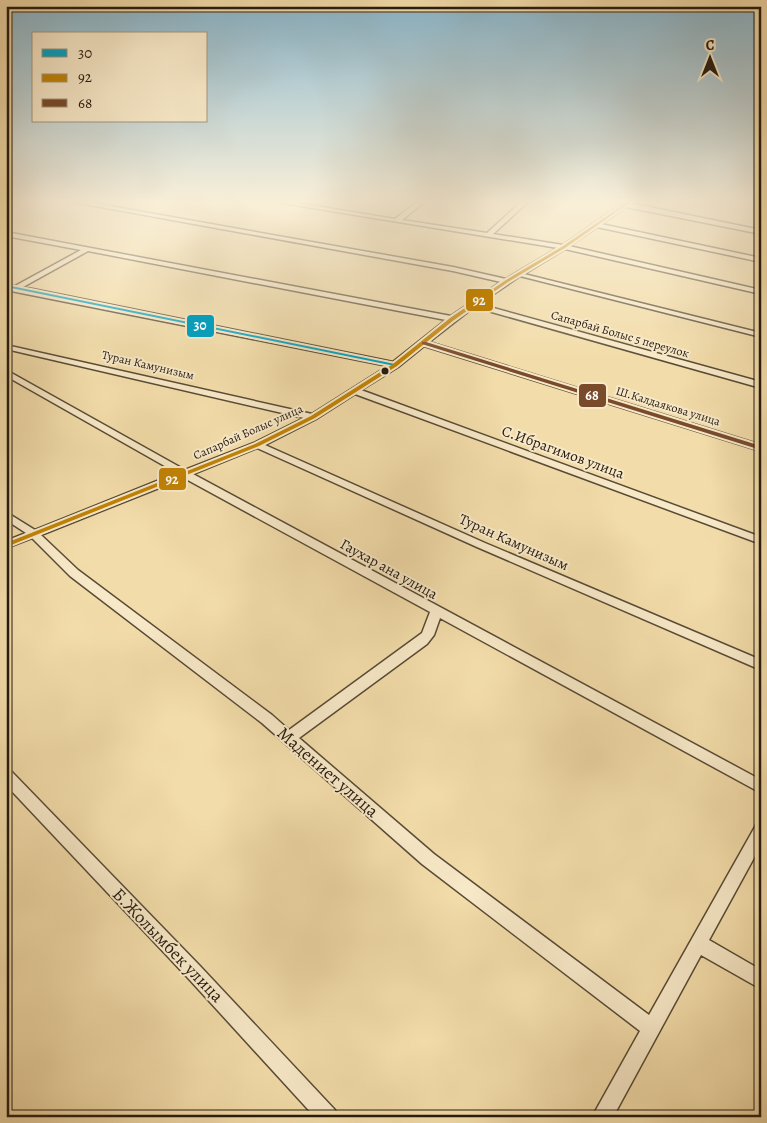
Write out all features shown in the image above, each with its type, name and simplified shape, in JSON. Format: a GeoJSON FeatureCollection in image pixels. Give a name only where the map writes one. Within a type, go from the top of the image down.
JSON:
{"type":"FeatureCollection","features":[{"type":"Feature","properties":{"kind":"street"},"geometry":{"type":"LineString","coordinates":[[6,293],[77,254]]}},
{"type":"Feature","properties":{"kind":"street"},"geometry":{"type":"LineString","coordinates":[[115,254],[452,319]]}},
{"type":"Feature","properties":{"kind":"street"},"geometry":{"type":"LineString","coordinates":[[371,254],[507,281]]}},
{"type":"Feature","properties":{"kind":"street","name":"Сапарбай Болыс улица"},"geometry":{"type":"LineString","coordinates":[[6,545],[256,445],[313,417],[395,365],[452,319],[507,281],[551,254]]}},
{"type":"Feature","properties":{"kind":"street"},"geometry":{"type":"LineString","coordinates":[[596,254],[761,292]]}},
{"type":"Feature","properties":{"kind":"street"},"geometry":{"type":"LineString","coordinates":[[735,254],[761,260]]}},
{"type":"Feature","properties":{"kind":"street"},"geometry":{"type":"LineString","coordinates":[[518,274],[761,335]]}},
{"type":"Feature","properties":{"kind":"street"},"geometry":{"type":"LineString","coordinates":[[6,286],[395,365]]}},
{"type":"Feature","properties":{"kind":"street","name":"Сапарбай Болыс 5 переулок"},"geometry":{"type":"LineString","coordinates":[[474,305],[761,385]]}},
{"type":"Feature","properties":{"kind":"street","name":"Ш.Калдаякова улица"},"geometry":{"type":"LineString","coordinates":[[424,343],[761,448]]}},
{"type":"Feature","properties":{"kind":"street","name":"Туран Камунизым"},"geometry":{"type":"LineString","coordinates":[[6,347],[313,417]]}},
{"type":"Feature","properties":{"kind":"street","name":"Гаухар ана улица"},"geometry":{"type":"LineString","coordinates":[[6,372],[184,474],[761,787]]}},
{"type":"Feature","properties":{"kind":"street","name":"С.Ибрагимов улица"},"geometry":{"type":"LineString","coordinates":[[354,391],[761,541]]}},
{"type":"Feature","properties":{"kind":"street","name":"Туран Камунизым"},"geometry":{"type":"LineString","coordinates":[[256,445],[761,666]]}},
{"type":"Feature","properties":{"kind":"street","name":"Мадениет улица"},"geometry":{"type":"LineString","coordinates":[[6,515],[34,534],[74,573],[289,738],[428,859],[651,1028]]}},
{"type":"Feature","properties":{"kind":"street"},"geometry":{"type":"LineString","coordinates":[[289,738],[423,641],[428,635],[436,612]]}},
{"type":"Feature","properties":{"kind":"street","name":"Б.Жолымбек улица"},"geometry":{"type":"LineString","coordinates":[[6,775],[194,972],[328,1117]]}},
{"type":"Feature","properties":{"kind":"street"},"geometry":{"type":"LineString","coordinates":[[602,1116],[761,830]]}},
{"type":"Feature","properties":{"kind":"street"},"geometry":{"type":"LineString","coordinates":[[699,944],[761,980]]}},
{"type":"Feature","properties":{"kind":"transit line","name":"92"},"geometry":{"type":"LineString","coordinates":[[6,545],[257,445],[313,417],[395,365],[452,319],[507,281],[552,254]]}},
{"type":"Feature","properties":{"kind":"transit line","name":"30"},"geometry":{"type":"LineString","coordinates":[[6,286],[395,365]]}},
{"type":"Feature","properties":{"kind":"transit line","name":"68"},"geometry":{"type":"LineString","coordinates":[[424,343],[761,448]]}}]}
